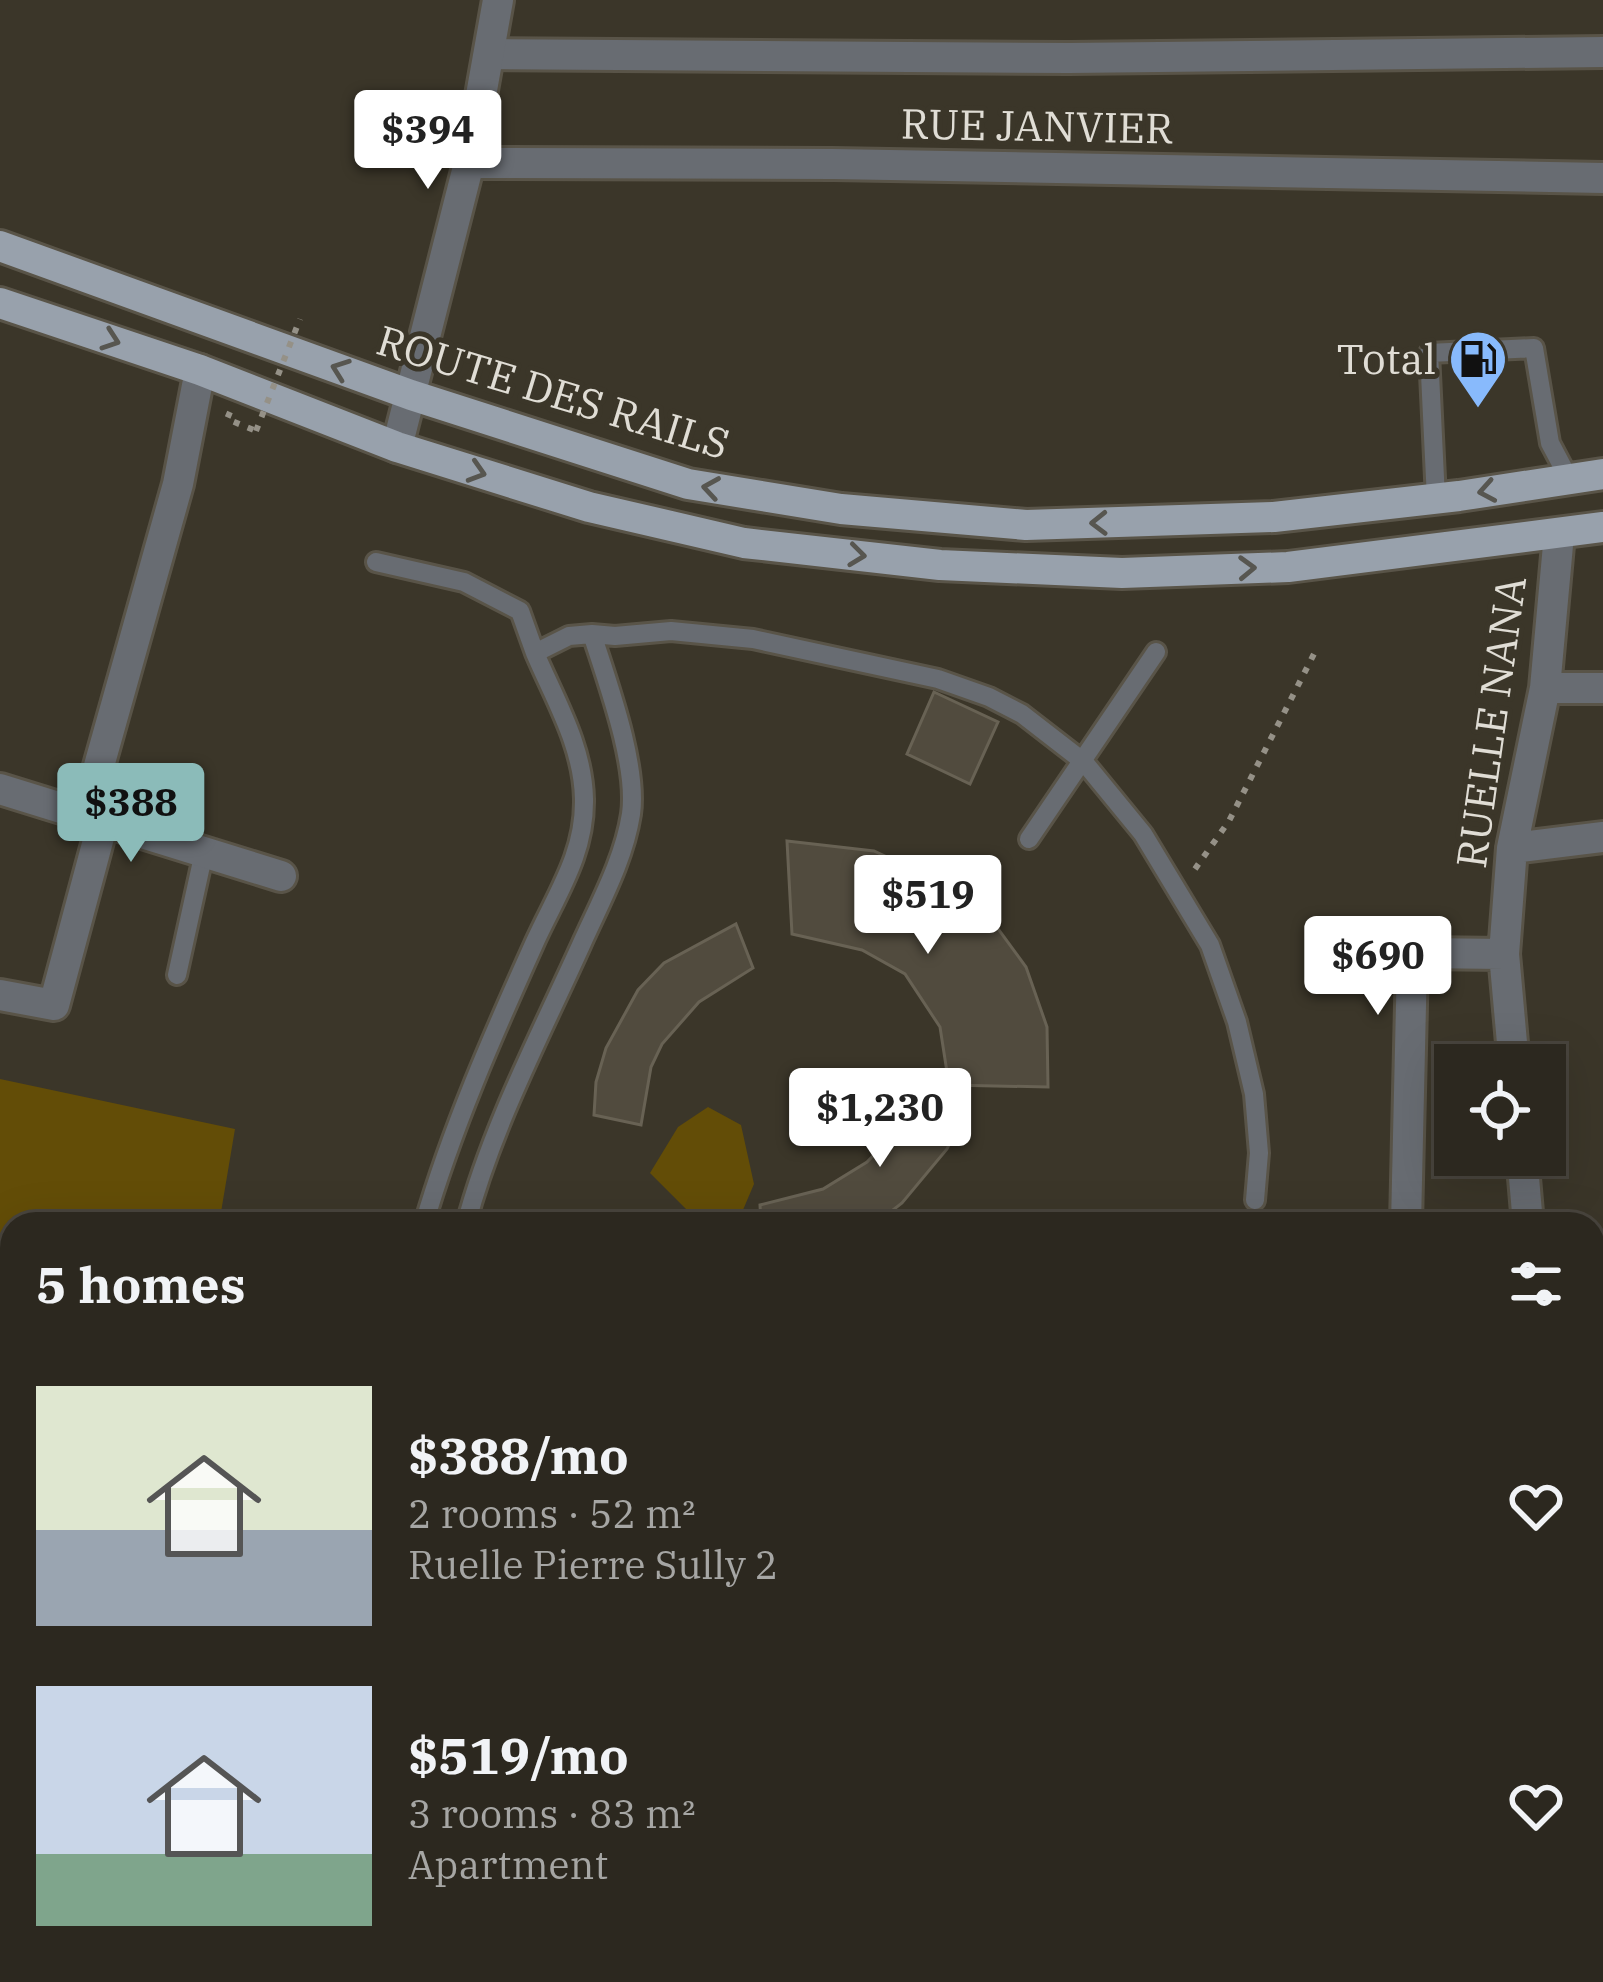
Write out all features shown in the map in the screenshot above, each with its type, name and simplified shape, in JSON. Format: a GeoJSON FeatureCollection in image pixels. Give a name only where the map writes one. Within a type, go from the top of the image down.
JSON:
{"type":"FeatureCollection","features":[{"type":"Feature","properties":{"kind":"main road","name":"ROUTE DES RAILS"},"geometry":{"type":"LineString","coordinates":[[0,246],[411,395],[688,484],[841,509],[1026,525],[1274,517],[1603,474]]}},
{"type":"Feature","properties":{"kind":"main road"},"geometry":{"type":"LineString","coordinates":[[0,303],[200,370],[397,447],[589,507],[743,543],[940,565],[1122,573],[1288,567],[1603,527]]}},
{"type":"Feature","properties":{"kind":"street"},"geometry":{"type":"LineString","coordinates":[[397,447],[469,163],[498,0]]}},
{"type":"Feature","properties":{"kind":"street"},"geometry":{"type":"LineString","coordinates":[[489,54],[1069,58],[1603,52]]}},
{"type":"Feature","properties":{"kind":"street","name":"RUE JANVIER"},"geometry":{"type":"LineString","coordinates":[[469,163],[833,164],[1603,178]]}},
{"type":"Feature","properties":{"kind":"street"},"geometry":{"type":"LineString","coordinates":[[0,995],[54,1005],[94,819],[178,484],[200,370]]}},
{"type":"Feature","properties":{"kind":"street","name":"RUELLE NANA"},"geometry":{"type":"LineString","coordinates":[[1512,1044],[1504,954],[1512,848],[1545,688],[1558,534]]}},
{"type":"Feature","properties":{"kind":"street"},"geometry":{"type":"LineString","coordinates":[[1545,688],[1603,688]]}},
{"type":"Feature","properties":{"kind":"street"},"geometry":{"type":"LineString","coordinates":[[0,790],[281,876]]}},
{"type":"Feature","properties":{"kind":"street"},"geometry":{"type":"LineString","coordinates":[[1512,848],[1603,837]]}},
{"type":"Feature","properties":{"kind":"street"},"geometry":{"type":"LineString","coordinates":[[1406,1212],[1412,961],[1420,953],[1504,954]]}},
{"type":"Feature","properties":{"kind":"street"},"geometry":{"type":"LineString","coordinates":[[1524,1176],[1527,1212]]}},
{"type":"Feature","properties":{"kind":"lane"},"geometry":{"type":"LineString","coordinates":[[1436,499],[1429,353],[1534,348],[1550,443],[1569,478]]}},
{"type":"Feature","properties":{"kind":"lane"},"geometry":{"type":"LineString","coordinates":[[376,562],[464,582],[520,611],[574,739],[584,802],[581,848],[535,940],[458,1124],[428,1212]]}},
{"type":"Feature","properties":{"kind":"lane"},"geometry":{"type":"LineString","coordinates":[[536,653],[569,636],[592,634],[671,631],[753,638],[877,663],[989,697],[1022,714],[1084,762],[1143,834],[1210,945],[1237,1022],[1254,1094],[1259,1153],[1255,1200]]}},
{"type":"Feature","properties":{"kind":"lane"},"geometry":{"type":"LineString","coordinates":[[470,1212],[505,1114],[617,867],[631,814],[625,741],[592,634]]}},
{"type":"Feature","properties":{"kind":"lane"},"geometry":{"type":"LineString","coordinates":[[1029,839],[1156,652]]}},
{"type":"Feature","properties":{"kind":"lane"},"geometry":{"type":"LineString","coordinates":[[177,975],[203,852]]}},
{"type":"Feature","properties":{"kind":"path"},"geometry":{"type":"LineString","coordinates":[[227,419],[256,430],[300,319]]}},
{"type":"Feature","properties":{"kind":"path"},"geometry":{"type":"LineString","coordinates":[[1176,889],[1201,863],[1229,821],[1317,647]]}},
{"type":"Feature","properties":{"kind":"shaded area"},"geometry":{"type":"Polygon","coordinates":[[[0,1079],[235,1129],[221,1212],[0,1212],[0,1079]]]}},
{"type":"Feature","properties":{"kind":"shaded area"},"geometry":{"type":"Polygon","coordinates":[[[708,1107],[741,1125],[754,1184],[742,1212],[689,1212],[650,1173],[678,1127],[708,1107]]]}},
{"type":"Feature","properties":{"kind":"building"},"geometry":{"type":"Polygon","coordinates":[[[934,692],[998,722],[970,784],[907,754],[934,692]]]}},
{"type":"Feature","properties":{"kind":"building"},"geometry":{"type":"Polygon","coordinates":[[[787,841],[874,851],[936,880],[988,915],[1026,967],[1047,1027],[1048,1087],[949,1085],[940,1027],[905,974],[862,950],[792,934],[787,841]]]}},
{"type":"Feature","properties":{"kind":"building"},"geometry":{"type":"Polygon","coordinates":[[[736,924],[753,968],[699,1002],[662,1044],[651,1067],[641,1125],[594,1115],[596,1082],[606,1048],[638,990],[664,963],[736,924]]]}},
{"type":"Feature","properties":{"kind":"building"},"geometry":{"type":"Polygon","coordinates":[[[923,1086],[969,1105],[947,1149],[890,1212],[760,1212],[760,1205],[823,1189],[867,1162],[887,1141],[923,1086]]]}},
{"type":"Feature","properties":{"kind":"place","name":"Total"},"geometry":{"type":"Point","coordinates":[1478,410]}}]}
